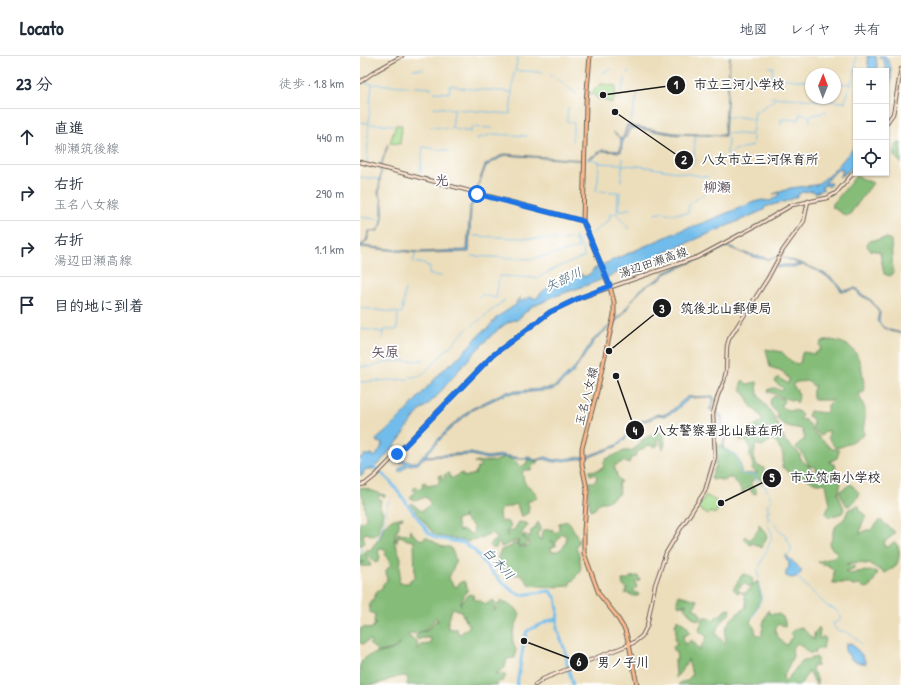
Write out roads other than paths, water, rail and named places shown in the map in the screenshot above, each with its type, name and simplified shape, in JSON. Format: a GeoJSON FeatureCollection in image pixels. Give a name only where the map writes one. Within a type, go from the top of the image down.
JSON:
{"type":"FeatureCollection","features":[{"type":"Feature","properties":{"kind":"main road"},"geometry":{"type":"LineString","coordinates":[[360,82],[402,56]]}},
{"type":"Feature","properties":{"kind":"main road","name":"玉名八女線"},"geometry":{"type":"LineString","coordinates":[[590,56],[586,102],[583,221],[610,286],[614,302],[613,323],[582,448],[583,475],[587,489],[584,553],[599,594],[615,614],[625,630],[637,685]]}},
{"type":"Feature","properties":{"kind":"main road"},"geometry":{"type":"LineString","coordinates":[[889,120],[894,110],[901,69]]}},
{"type":"Feature","properties":{"kind":"main road"},"geometry":{"type":"LineString","coordinates":[[360,162],[476,194],[583,221]]}},
{"type":"Feature","properties":{"kind":"main road","name":"湯辺田瀬高線"},"geometry":{"type":"LineString","coordinates":[[360,484],[365,484],[376,475],[493,355],[550,312],[579,298],[610,286],[698,257],[788,207],[798,203],[822,200],[830,197],[853,174]]}},
{"type":"Feature","properties":{"kind":"main road"},"geometry":{"type":"LineString","coordinates":[[535,685],[539,681],[561,671],[629,644],[638,639],[645,632],[663,560],[705,491],[715,457],[714,412],[718,395],[724,381],[729,339],[768,278],[783,250],[804,222],[808,201]]}},
{"type":"Feature","properties":{"kind":"water"},"geometry":{"type":"Polygon","coordinates":[[[730,56],[725,136],[674,134],[634,127],[679,135],[633,128],[629,130],[626,138],[629,129],[633,127],[628,126],[621,152],[602,151],[588,159],[602,150],[620,151],[621,139],[613,132],[622,139],[627,125],[674,133],[724,135],[730,56]]]}},
{"type":"Feature","properties":{"kind":"water"},"geometry":{"type":"Polygon","coordinates":[[[867,56],[876,56],[877,68],[869,68],[867,56]]]}},
{"type":"Feature","properties":{"kind":"water"},"geometry":{"type":"Polygon","coordinates":[[[879,56],[885,56],[891,67],[889,92],[889,68],[885,68],[884,61],[881,57],[880,59],[879,56]]]}},
{"type":"Feature","properties":{"kind":"water"},"geometry":{"type":"Polygon","coordinates":[[[388,144],[381,167],[381,171],[380,167],[388,144]]]}},
{"type":"Feature","properties":{"kind":"water"},"geometry":{"type":"Polygon","coordinates":[[[853,148],[853,166],[850,170],[839,177],[844,170],[839,169],[835,172],[825,183],[831,183],[829,187],[826,185],[821,187],[824,189],[815,193],[813,191],[802,192],[796,197],[787,201],[765,207],[764,210],[627,269],[550,298],[531,307],[517,320],[509,322],[487,340],[461,367],[434,399],[418,413],[405,430],[404,434],[379,464],[376,465],[374,469],[366,469],[363,473],[364,474],[360,476],[360,457],[362,458],[364,455],[370,455],[371,453],[373,457],[375,457],[381,448],[382,443],[377,442],[376,440],[404,413],[449,364],[452,364],[483,331],[487,329],[497,317],[517,304],[516,302],[521,296],[519,300],[521,303],[532,296],[534,299],[538,297],[545,289],[557,283],[582,274],[583,277],[588,275],[593,271],[592,270],[604,264],[684,229],[754,202],[762,200],[770,201],[779,195],[778,193],[773,194],[790,188],[816,185],[831,174],[853,148]]]}},
{"type":"Feature","properties":{"kind":"water"},"geometry":{"type":"Polygon","coordinates":[[[504,154],[583,160],[505,155],[486,166],[475,200],[471,207],[469,252],[418,253],[360,247],[366,241],[369,231],[378,230],[381,226],[378,231],[370,231],[367,241],[362,246],[418,252],[467,250],[470,206],[474,199],[485,165],[504,154]]]}},
{"type":"Feature","properties":{"kind":"water"},"geometry":{"type":"Polygon","coordinates":[[[382,201],[383,218],[382,222],[382,201]]]}},
{"type":"Feature","properties":{"kind":"water"},"geometry":{"type":"Polygon","coordinates":[[[725,246],[734,248],[740,252],[727,247],[665,274],[660,280],[648,285],[634,298],[641,289],[660,278],[664,273],[692,262],[725,246]]]}},
{"type":"Feature","properties":{"kind":"water"},"geometry":{"type":"Polygon","coordinates":[[[741,252],[770,259],[758,258],[741,252]]]}},
{"type":"Feature","properties":{"kind":"water"},"geometry":{"type":"Polygon","coordinates":[[[782,257],[807,265],[824,273],[838,284],[842,290],[854,288],[858,289],[861,295],[872,301],[880,313],[880,323],[888,329],[901,333],[891,331],[879,324],[877,321],[879,313],[869,300],[860,296],[856,289],[841,291],[834,282],[825,275],[803,265],[797,267],[777,268],[777,266],[784,265],[802,265],[782,257]]]}},
{"type":"Feature","properties":{"kind":"water"},"geometry":{"type":"Polygon","coordinates":[[[634,298],[622,316],[595,340],[573,373],[553,390],[506,394],[472,410],[447,432],[425,456],[471,453],[487,457],[503,455],[521,458],[529,457],[535,460],[546,457],[554,460],[588,456],[617,445],[637,422],[657,414],[663,415],[671,411],[687,397],[713,396],[715,399],[711,409],[722,416],[722,425],[734,429],[733,433],[725,440],[722,450],[724,439],[732,433],[733,430],[722,426],[721,416],[709,409],[713,402],[712,397],[690,398],[675,411],[665,416],[658,415],[640,422],[618,446],[587,458],[554,462],[544,459],[534,461],[529,459],[504,457],[486,459],[472,455],[426,457],[418,464],[408,465],[400,472],[398,470],[406,463],[399,462],[404,460],[409,462],[417,462],[446,431],[471,409],[505,392],[553,388],[575,368],[592,341],[620,316],[634,298]]]}},
{"type":"Feature","properties":{"kind":"water"},"geometry":{"type":"Polygon","coordinates":[[[786,555],[802,571],[797,577],[791,578],[786,576],[789,563],[786,559],[786,555]]]}},
{"type":"Feature","properties":{"kind":"water"},"geometry":{"type":"Polygon","coordinates":[[[851,643],[862,655],[866,664],[853,661],[845,651],[846,644],[851,643]]]}},
{"type":"Feature","properties":{"kind":"waterway"},"geometry":{"type":"LineString","coordinates":[[518,56],[515,71],[543,73]]}},
{"type":"Feature","properties":{"kind":"waterway"},"geometry":{"type":"LineString","coordinates":[[771,97],[845,102],[855,72],[856,56]]}},
{"type":"Feature","properties":{"kind":"waterway"},"geometry":{"type":"LineString","coordinates":[[769,67],[773,67],[772,78],[805,81]]}},
{"type":"Feature","properties":{"kind":"waterway"},"geometry":{"type":"LineString","coordinates":[[413,69],[423,69]]}},
{"type":"Feature","properties":{"kind":"waterway"},"geometry":{"type":"LineString","coordinates":[[601,73],[611,69]]}},
{"type":"Feature","properties":{"kind":"waterway"},"geometry":{"type":"LineString","coordinates":[[433,107],[510,114],[514,73]]}},
{"type":"Feature","properties":{"kind":"waterway"},"geometry":{"type":"LineString","coordinates":[[550,75],[557,78],[576,93]]}},
{"type":"Feature","properties":{"kind":"waterway"},"geometry":{"type":"LineString","coordinates":[[618,100],[626,78]]}},
{"type":"Feature","properties":{"kind":"waterway"},"geometry":{"type":"LineString","coordinates":[[362,83],[372,84],[370,103]]}},
{"type":"Feature","properties":{"kind":"waterway"},"geometry":{"type":"LineString","coordinates":[[841,83],[851,84]]}},
{"type":"Feature","properties":{"kind":"waterway"},"geometry":{"type":"LineString","coordinates":[[374,84],[432,88]]}},
{"type":"Feature","properties":{"kind":"waterway"},"geometry":{"type":"LineString","coordinates":[[434,92],[449,93],[450,86],[511,92]]}},
{"type":"Feature","properties":{"kind":"waterway"},"geometry":{"type":"LineString","coordinates":[[630,124],[638,94]]}},
{"type":"Feature","properties":{"kind":"waterway"},"geometry":{"type":"LineString","coordinates":[[728,133],[752,135],[755,111],[760,110],[775,99]]}},
{"type":"Feature","properties":{"kind":"waterway"},"geometry":{"type":"LineString","coordinates":[[368,139],[370,105]]}},
{"type":"Feature","properties":{"kind":"waterway"},"geometry":{"type":"LineString","coordinates":[[568,107],[567,121],[574,123],[572,141]]}},
{"type":"Feature","properties":{"kind":"waterway"},"geometry":{"type":"LineString","coordinates":[[431,127],[452,129],[454,111]]}},
{"type":"Feature","properties":{"kind":"waterway"},"geometry":{"type":"LineString","coordinates":[[810,122],[809,116],[822,113],[824,111],[827,112]]}},
{"type":"Feature","properties":{"kind":"waterway"},"geometry":{"type":"LineString","coordinates":[[781,125],[781,119],[799,120],[800,114],[807,115]]}},
{"type":"Feature","properties":{"kind":"waterway"},"geometry":{"type":"LineString","coordinates":[[729,117],[741,117],[754,120]]}},
{"type":"Feature","properties":{"kind":"waterway"},"geometry":{"type":"LineString","coordinates":[[360,122],[368,123]]}},
{"type":"Feature","properties":{"kind":"waterway"},"geometry":{"type":"LineString","coordinates":[[371,124],[393,125]]}},
{"type":"Feature","properties":{"kind":"waterway"},"geometry":{"type":"LineString","coordinates":[[454,129],[471,132],[471,127],[492,128]]}},
{"type":"Feature","properties":{"kind":"waterway"},"geometry":{"type":"LineString","coordinates":[[475,139],[494,134],[527,136]]}},
{"type":"Feature","properties":{"kind":"waterway"},"geometry":{"type":"LineString","coordinates":[[694,162],[695,136]]}},
{"type":"Feature","properties":{"kind":"waterway"},"geometry":{"type":"LineString","coordinates":[[728,155],[735,150],[752,146],[753,137]]}},
{"type":"Feature","properties":{"kind":"waterway"},"geometry":{"type":"LineString","coordinates":[[727,154],[728,138]]}},
{"type":"Feature","properties":{"kind":"waterway"},"geometry":{"type":"LineString","coordinates":[[367,162],[368,141]]}},
{"type":"Feature","properties":{"kind":"waterway"},"geometry":{"type":"LineString","coordinates":[[420,173],[423,147],[449,151]]}},
{"type":"Feature","properties":{"kind":"waterway"},"geometry":{"type":"LineString","coordinates":[[713,166],[715,162],[725,157]]}},
{"type":"Feature","properties":{"kind":"waterway"},"geometry":{"type":"LineString","coordinates":[[621,181],[623,158]]}},
{"type":"Feature","properties":{"kind":"waterway"},"geometry":{"type":"LineString","coordinates":[[587,161],[589,159],[599,161],[596,191],[618,192],[617,211]]}},
{"type":"Feature","properties":{"kind":"waterway"},"geometry":{"type":"LineString","coordinates":[[674,159],[693,164]]}},
{"type":"Feature","properties":{"kind":"waterway"},"geometry":{"type":"LineString","coordinates":[[599,163],[621,164]]}},
{"type":"Feature","properties":{"kind":"waterway"},"geometry":{"type":"LineString","coordinates":[[622,165],[640,166],[708,177]]}},
{"type":"Feature","properties":{"kind":"waterway"},"geometry":{"type":"LineString","coordinates":[[360,177],[379,179]]}},
{"type":"Feature","properties":{"kind":"waterway"},"geometry":{"type":"LineString","coordinates":[[619,211],[620,192]]}},
{"type":"Feature","properties":{"kind":"waterway"},"geometry":{"type":"LineString","coordinates":[[655,214],[663,212],[671,214],[688,213],[689,205],[705,193]]}},
{"type":"Feature","properties":{"kind":"waterway"},"geometry":{"type":"LineString","coordinates":[[620,211],[632,208]]}},
{"type":"Feature","properties":{"kind":"waterway"},"geometry":{"type":"LineString","coordinates":[[590,235],[610,219],[610,214],[617,213]]}},
{"type":"Feature","properties":{"kind":"waterway"},"geometry":{"type":"LineString","coordinates":[[617,214],[629,229]]}},
{"type":"Feature","properties":{"kind":"waterway"},"geometry":{"type":"LineString","coordinates":[[360,217],[378,219]]}},
{"type":"Feature","properties":{"kind":"waterway"},"geometry":{"type":"LineString","coordinates":[[474,236],[563,240],[572,238]]}},
{"type":"Feature","properties":{"kind":"waterway"},"geometry":{"type":"LineString","coordinates":[[577,242],[587,236]]}},
{"type":"Feature","properties":{"kind":"waterway"},"geometry":{"type":"LineString","coordinates":[[575,237],[576,241]]}},
{"type":"Feature","properties":{"kind":"waterway"},"geometry":{"type":"LineString","coordinates":[[472,256],[533,259],[579,248],[574,239]]}},
{"type":"Feature","properties":{"kind":"waterway","name":"矢部川"},"geometry":{"type":"LineString","coordinates":[[499,276],[537,278],[558,267],[584,257],[583,249],[578,243]]}},
{"type":"Feature","properties":{"kind":"waterway"},"geometry":{"type":"LineString","coordinates":[[413,262],[416,253]]}},
{"type":"Feature","properties":{"kind":"waterway"},"geometry":{"type":"LineString","coordinates":[[416,263],[421,263],[430,267],[430,275],[442,276]]}},
{"type":"Feature","properties":{"kind":"waterway"},"geometry":{"type":"LineString","coordinates":[[478,297],[482,295],[496,298],[499,278]]}},
{"type":"Feature","properties":{"kind":"waterway"},"geometry":{"type":"LineString","coordinates":[[360,308],[402,313],[405,289]]}},
{"type":"Feature","properties":{"kind":"waterway"},"geometry":{"type":"LineString","coordinates":[[472,326],[505,300]]}},
{"type":"Feature","properties":{"kind":"waterway"},"geometry":{"type":"LineString","coordinates":[[360,329],[383,332],[383,330],[397,330],[398,314]]}},
{"type":"Feature","properties":{"kind":"waterway"},"geometry":{"type":"LineString","coordinates":[[425,372],[468,328]]}},
{"type":"Feature","properties":{"kind":"waterway"},"geometry":{"type":"LineString","coordinates":[[382,339],[383,332]]}},
{"type":"Feature","properties":{"kind":"waterway"},"geometry":{"type":"LineString","coordinates":[[409,361],[424,360]]}},
{"type":"Feature","properties":{"kind":"waterway"},"geometry":{"type":"LineString","coordinates":[[371,367],[390,361],[407,361]]}},
{"type":"Feature","properties":{"kind":"waterway"},"geometry":{"type":"LineString","coordinates":[[360,367],[369,366],[369,368]]}},
{"type":"Feature","properties":{"kind":"waterway"},"geometry":{"type":"LineString","coordinates":[[410,377],[421,376],[424,373]]}},
{"type":"Feature","properties":{"kind":"waterway"},"geometry":{"type":"LineString","coordinates":[[360,382],[408,379]]}},
{"type":"Feature","properties":{"kind":"waterway"},"geometry":{"type":"LineString","coordinates":[[722,450],[737,456],[740,473],[745,475],[755,474],[758,484],[765,486],[772,500],[767,505],[769,512],[767,513],[768,517],[781,533],[785,535],[790,544],[792,551],[787,555]]}},
{"type":"Feature","properties":{"kind":"waterway","name":"白木川"},"geometry":{"type":"LineString","coordinates":[[373,466],[390,481],[429,533],[436,538],[464,543],[474,550],[490,570],[504,584],[520,595],[550,591],[556,598],[558,609],[557,629],[566,653],[567,664],[573,685]]}},
{"type":"Feature","properties":{"kind":"waterway"},"geometry":{"type":"LineString","coordinates":[[377,540],[382,531],[390,498]]}},
{"type":"Feature","properties":{"kind":"waterway"},"geometry":{"type":"LineString","coordinates":[[768,519],[767,524],[772,533],[771,541]]}},
{"type":"Feature","properties":{"kind":"waterway"},"geometry":{"type":"LineString","coordinates":[[759,567],[770,542]]}},
{"type":"Feature","properties":{"kind":"waterway"},"geometry":{"type":"LineString","coordinates":[[360,553],[362,549]]}},
{"type":"Feature","properties":{"kind":"waterway"},"geometry":{"type":"LineString","coordinates":[[752,617],[762,596],[759,586],[758,570]]}},
{"type":"Feature","properties":{"kind":"waterway"},"geometry":{"type":"LineString","coordinates":[[797,577],[827,606],[835,609],[841,617],[839,621],[833,623],[836,629],[852,635],[861,644]]}},
{"type":"Feature","properties":{"kind":"waterway"},"geometry":{"type":"LineString","coordinates":[[517,685],[527,631],[548,621],[556,619]]}},
{"type":"Feature","properties":{"kind":"place","name":"市立三河小学校"},"geometry":{"type":"Point","coordinates":[603,95]}},
{"type":"Feature","properties":{"kind":"place","name":"八女市立三河保育所"},"geometry":{"type":"Point","coordinates":[615,112]}},
{"type":"Feature","properties":{"kind":"place","name":"筑後北山郵便局"},"geometry":{"type":"Point","coordinates":[609,351]}},
{"type":"Feature","properties":{"kind":"place","name":"八女警察署北山駐在所"},"geometry":{"type":"Point","coordinates":[616,376]}},
{"type":"Feature","properties":{"kind":"place","name":"市立筑南小学校"},"geometry":{"type":"Point","coordinates":[721,503]}},
{"type":"Feature","properties":{"kind":"place","name":"男ノ子川"},"geometry":{"type":"Point","coordinates":[524,641]}},
{"type":"Feature","properties":{"kind":"district","name":"光"},"geometry":{"type":"Point","coordinates":[442,179]}},
{"type":"Feature","properties":{"kind":"district","name":"柳瀬"},"geometry":{"type":"Point","coordinates":[717,186]}},
{"type":"Feature","properties":{"kind":"district","name":"矢原"},"geometry":{"type":"Point","coordinates":[385,351]}}]}
